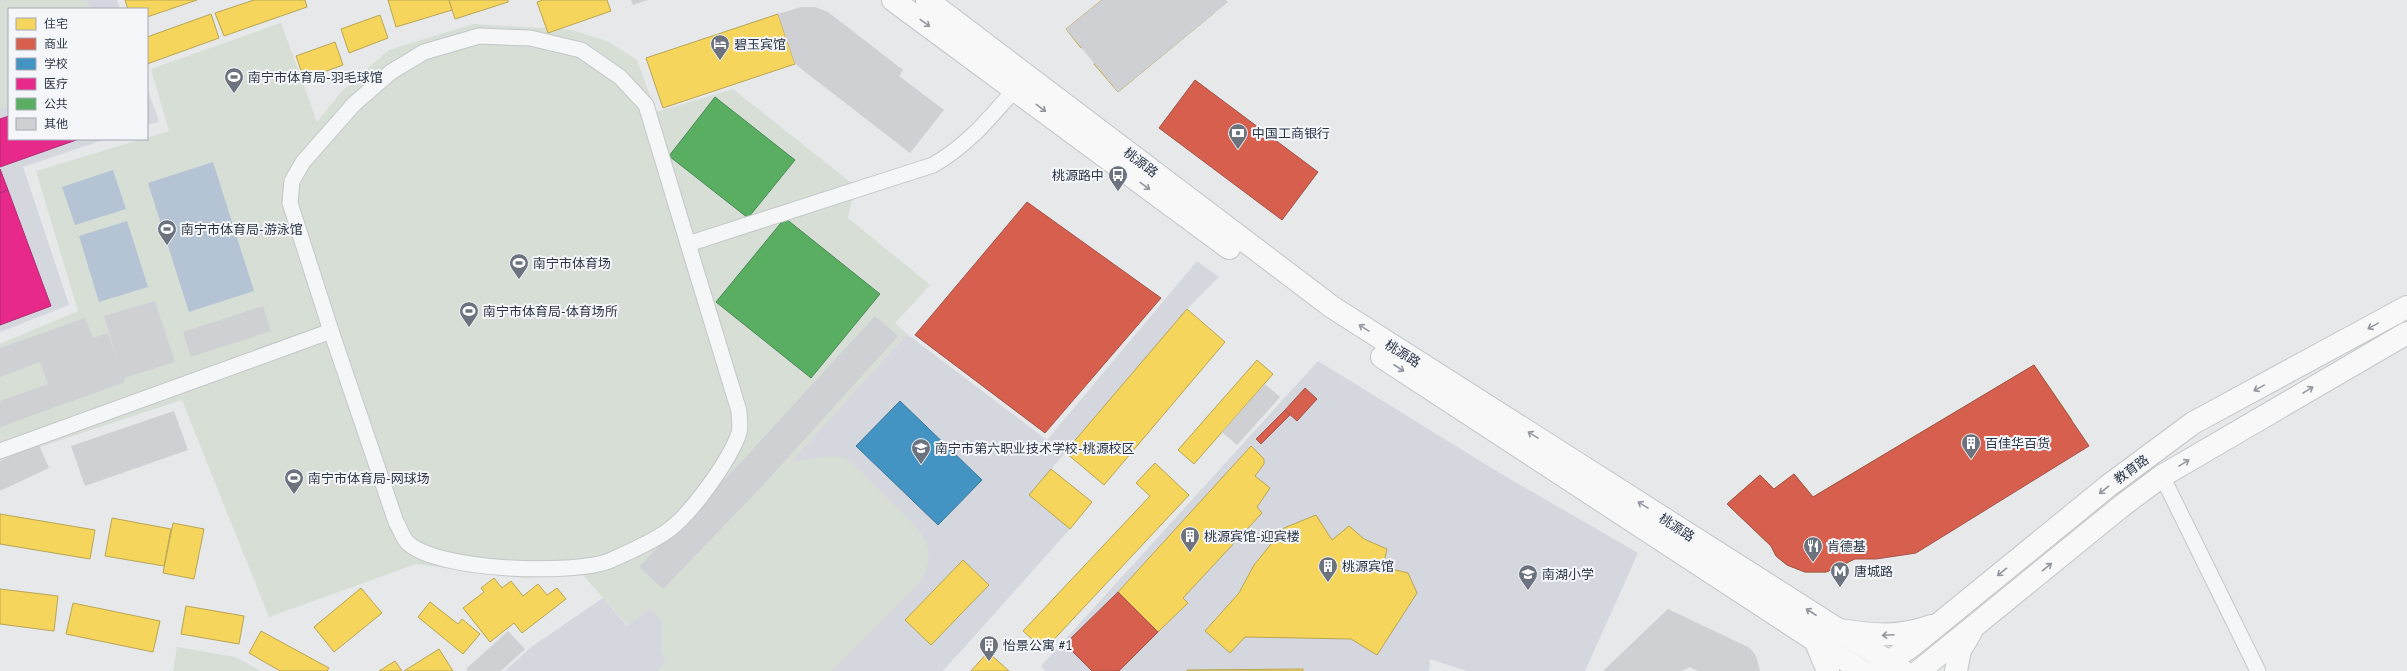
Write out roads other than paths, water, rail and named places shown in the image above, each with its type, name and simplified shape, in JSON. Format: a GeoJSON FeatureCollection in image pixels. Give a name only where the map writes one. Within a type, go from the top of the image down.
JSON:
{"type":"FeatureCollection","features":[{"type":"Feature","properties":{"kind":"main road","name":"桃源路"},"geometry":{"type":"LineString","coordinates":[[893,0],[1324,318],[1815,640],[1882,669]]}},
{"type":"Feature","properties":{"kind":"main road","name":"桃源路"},"geometry":{"type":"LineString","coordinates":[[927,0],[1332,307],[1839,630],[1882,669]]}},
{"type":"Feature","properties":{"kind":"main road","name":"教育路"},"geometry":{"type":"LineString","coordinates":[[1882,669],[2108,486],[2193,424],[2407,307]]}},
{"type":"Feature","properties":{"kind":"main road","name":"教育路"},"geometry":{"type":"LineString","coordinates":[[1919,671],[2123,504],[2162,476],[2407,333]]}},
{"type":"Feature","properties":{"kind":"main road"},"geometry":{"type":"LineString","coordinates":[[1839,630],[1876,635],[1911,633],[1939,623]]}},
{"type":"Feature","properties":{"kind":"main road"},"geometry":{"type":"LineString","coordinates":[[1956,671],[1960,650],[1973,626]]}},
{"type":"Feature","properties":{"kind":"main road"},"geometry":{"type":"LineString","coordinates":[[1815,640],[1828,671]]}},
{"type":"Feature","properties":{"kind":"street"},"geometry":{"type":"LineString","coordinates":[[479,36],[530,38],[581,50],[620,77],[646,106],[688,244],[739,412],[740,431],[727,457],[704,494],[667,532],[608,561],[546,571],[483,565],[432,557],[408,543],[396,522],[331,331],[290,203],[292,181],[303,162],[331,128],[354,104],[391,72],[424,52],[479,36]]}},
{"type":"Feature","properties":{"kind":"street"},"geometry":{"type":"LineString","coordinates":[[688,244],[933,165],[953,154],[976,134],[1015,89]]}},
{"type":"Feature","properties":{"kind":"street"},"geometry":{"type":"LineString","coordinates":[[0,451],[331,331]]}},
{"type":"Feature","properties":{"kind":"street"},"geometry":{"type":"LineString","coordinates":[[2162,476],[2258,671]]}},
{"type":"Feature","properties":{"kind":"water"},"geometry":{"type":"Polygon","coordinates":[[[213,162],[254,291],[189,312],[148,183],[213,162]]]}},
{"type":"Feature","properties":{"kind":"water"},"geometry":{"type":"Polygon","coordinates":[[[113,170],[126,209],[75,225],[62,187],[113,170]]]}},
{"type":"Feature","properties":{"kind":"water"},"geometry":{"type":"Polygon","coordinates":[[[127,221],[148,287],[99,302],[79,236],[127,221]]]}},
{"type":"Feature","properties":{"kind":"place","name":"碧玉宾馆"},"geometry":{"type":"Point","coordinates":[720,61]}},
{"type":"Feature","properties":{"kind":"place","name":"南宁市体育局-羽毛球馆"},"geometry":{"type":"Point","coordinates":[234,94]}},
{"type":"Feature","properties":{"kind":"place","name":"中国工商银行"},"geometry":{"type":"Point","coordinates":[1238,150]}},
{"type":"Feature","properties":{"kind":"place","name":"桃源路中"},"geometry":{"type":"Point","coordinates":[1118,192]}},
{"type":"Feature","properties":{"kind":"place","name":"南宁市体育局-游泳馆"},"geometry":{"type":"Point","coordinates":[167,246]}},
{"type":"Feature","properties":{"kind":"place","name":"南宁市体育场"},"geometry":{"type":"Point","coordinates":[519,280]}},
{"type":"Feature","properties":{"kind":"place","name":"南宁市体育局-体育场所"},"geometry":{"type":"Point","coordinates":[469,328]}},
{"type":"Feature","properties":{"kind":"place","name":"百佳华百货"},"geometry":{"type":"Point","coordinates":[1971,460]}},
{"type":"Feature","properties":{"kind":"place","name":"南宁市第六职业技术学校-桃源校区"},"geometry":{"type":"Point","coordinates":[921,465]}},
{"type":"Feature","properties":{"kind":"place","name":"南宁市体育局-网球场"},"geometry":{"type":"Point","coordinates":[294,495]}},
{"type":"Feature","properties":{"kind":"place","name":"桃源宾馆-迎宾楼"},"geometry":{"type":"Point","coordinates":[1190,553]}},
{"type":"Feature","properties":{"kind":"place","name":"肯德基"},"geometry":{"type":"Point","coordinates":[1813,563]}},
{"type":"Feature","properties":{"kind":"place","name":"桃源宾馆"},"geometry":{"type":"Point","coordinates":[1328,583]}},
{"type":"Feature","properties":{"kind":"place","name":"唐城路"},"geometry":{"type":"Point","coordinates":[1840,588]}},
{"type":"Feature","properties":{"kind":"place","name":"南湖小学"},"geometry":{"type":"Point","coordinates":[1528,591]}},
{"type":"Feature","properties":{"kind":"place","name":"怡景公寓 #1"},"geometry":{"type":"Point","coordinates":[989,662]}}]}
